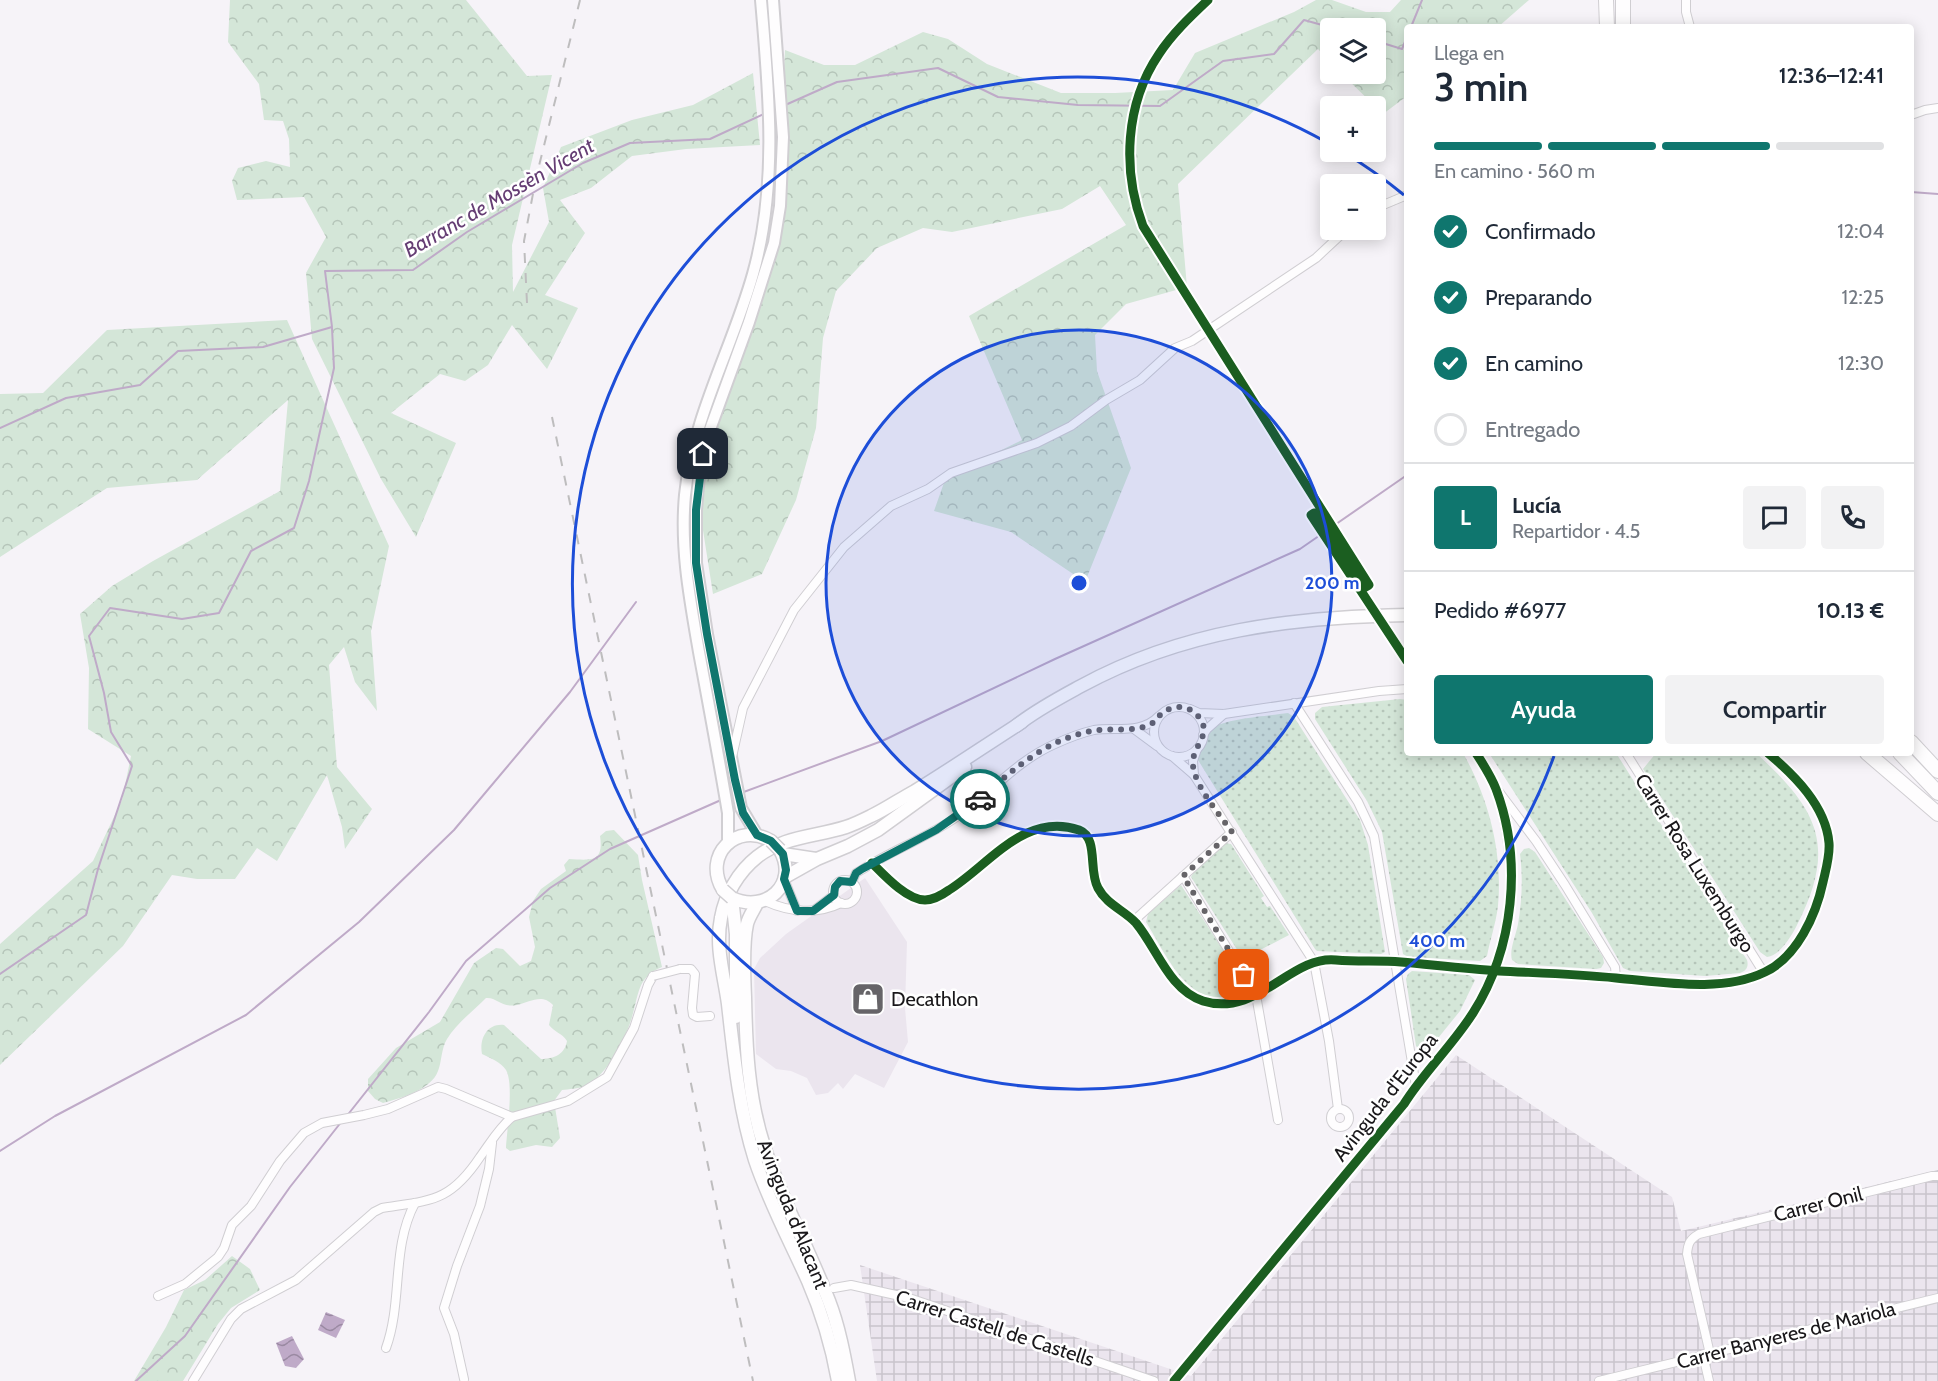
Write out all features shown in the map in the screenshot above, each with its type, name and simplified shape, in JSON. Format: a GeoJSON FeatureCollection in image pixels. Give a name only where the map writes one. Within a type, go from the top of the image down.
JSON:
{"type":"FeatureCollection","features":[{"type":"Feature","properties":{"kind":"highway"},"geometry":{"type":"LineString","coordinates":[[1606,0],[1606,24]]}},
{"type":"Feature","properties":{"kind":"highway"},"geometry":{"type":"LineString","coordinates":[[1623,0],[1623,24]]}},
{"type":"Feature","properties":{"kind":"highway"},"geometry":{"type":"LineString","coordinates":[[1914,745],[1938,771]]}},
{"type":"Feature","properties":{"kind":"highway"},"geometry":{"type":"LineString","coordinates":[[1870,756],[1938,814]]}},
{"type":"Feature","properties":{"kind":"highway"},"geometry":{"type":"LineString","coordinates":[[1903,756],[1938,793]]}},
{"type":"Feature","properties":{"kind":"main road"},"geometry":{"type":"LineString","coordinates":[[728,843],[728,813],[688,592],[684,521],[686,493],[698,428],[752,277],[765,219],[770,178],[770,130],[760,0]]}},
{"type":"Feature","properties":{"kind":"main road"},"geometry":{"type":"LineString","coordinates":[[774,0],[783,137],[780,206],[775,239],[749,322],[708,435],[699,475],[696,510],[696,563],[707,634],[743,813],[757,835],[778,848],[817,859]]}},
{"type":"Feature","properties":{"kind":"main road"},"geometry":{"type":"LineString","coordinates":[[784,878],[817,859],[878,830],[957,774],[1022,722],[1074,690],[1118,668],[1203,638],[1273,623],[1404,615]]}},
{"type":"Feature","properties":{"kind":"main road","name":"Avinguda d'Alacant"},"geometry":{"type":"LineString","coordinates":[[838,1381],[816,1300],[756,1162],[739,1089],[718,937],[726,899],[741,873],[766,850],[786,840],[846,827],[873,815],[1022,722]]}},
{"type":"Feature","properties":{"kind":"main road"},"geometry":{"type":"LineString","coordinates":[[757,835],[741,836],[728,843],[720,854],[717,866],[718,878],[728,894],[740,902],[761,902],[777,892],[786,870],[778,848]]}},
{"type":"Feature","properties":{"kind":"main road","name":"Avinguda d'Alacant"},"geometry":{"type":"LineString","coordinates":[[728,894],[736,934],[739,1089]]}},
{"type":"Feature","properties":{"kind":"main road","name":"Avinguda d'Alacant"},"geometry":{"type":"LineString","coordinates":[[761,902],[750,915],[746,927],[748,1066],[753,1103],[764,1147],[774,1174],[830,1304],[845,1357],[849,1381]]}},
{"type":"Feature","properties":{"kind":"street"},"geometry":{"type":"LineString","coordinates":[[1686,0],[1689,24]]}},
{"type":"Feature","properties":{"kind":"street"},"geometry":{"type":"LineString","coordinates":[[1914,114],[1938,108]]}},
{"type":"Feature","properties":{"kind":"street"},"geometry":{"type":"LineString","coordinates":[[1386,204],[1404,196]]}},
{"type":"Feature","properties":{"kind":"street"},"geometry":{"type":"LineString","coordinates":[[731,761],[743,708],[794,610],[844,547],[891,506],[928,489],[951,473],[1036,443],[1071,426],[1106,400],[1140,380],[1175,348],[1192,340],[1316,258],[1335,240]]}},
{"type":"Feature","properties":{"kind":"street"},"geometry":{"type":"LineString","coordinates":[[852,882],[856,873],[872,863],[926,836],[955,818],[1016,768],[1054,744],[1093,731],[1115,728],[1134,729],[1152,724],[1169,709],[1177,707],[1199,713],[1224,714],[1404,689]]}},
{"type":"Feature","properties":{"kind":"street"},"geometry":{"type":"LineString","coordinates":[[1294,703],[1358,802],[1370,825],[1377,848],[1416,1086]]}},
{"type":"Feature","properties":{"kind":"street"},"geometry":{"type":"LineString","coordinates":[[1190,710],[1199,717],[1203,725],[1203,737]]}},
{"type":"Feature","properties":{"kind":"street"},"geometry":{"type":"LineString","coordinates":[[1194,775],[1192,760],[1203,737],[1207,729],[1224,714]]}},
{"type":"Feature","properties":{"kind":"street"},"geometry":{"type":"LineString","coordinates":[[1159,747],[1154,737],[1154,728],[1160,716]]}},
{"type":"Feature","properties":{"kind":"street"},"geometry":{"type":"LineString","coordinates":[[1134,729],[1194,775],[1314,962],[1329,1041],[1338,1109]]}},
{"type":"Feature","properties":{"kind":"street"},"geometry":{"type":"LineString","coordinates":[[1168,754],[1182,756],[1192,753],[1199,747]]}},
{"type":"Feature","properties":{"kind":"street"},"geometry":{"type":"LineString","coordinates":[[1478,756],[1496,788],[1565,885],[1615,967],[1616,978]]}},
{"type":"Feature","properties":{"kind":"street","name":"Carrer Rosa Luxemburgo"},"geometry":{"type":"LineString","coordinates":[[1628,756],[1764,973]]}},
{"type":"Feature","properties":{"kind":"street"},"geometry":{"type":"LineString","coordinates":[[872,863],[890,881],[924,900],[935,898],[959,884],[986,860],[1017,838],[1041,828],[1065,827],[1082,831],[1091,841],[1096,885],[1106,900],[1135,922],[1181,988],[1199,1000],[1227,1004],[1256,995],[1314,962],[1331,959],[1394,961],[1711,984],[1733,983],[1775,967],[1804,931],[1813,915],[1821,891],[1829,845],[1822,818],[1813,801],[1771,756]]}},
{"type":"Feature","properties":{"kind":"street","name":"Avinguda d'Europa"},"geometry":{"type":"LineString","coordinates":[[1174,1381],[1374,1141],[1473,1013],[1494,970],[1509,916],[1511,891],[1508,836],[1496,788]]}},
{"type":"Feature","properties":{"kind":"street"},"geometry":{"type":"LineString","coordinates":[[1135,922],[1232,832]]}},
{"type":"Feature","properties":{"kind":"street"},"geometry":{"type":"LineString","coordinates":[[1183,876],[1256,995],[1278,1120]]}},
{"type":"Feature","properties":{"kind":"street"},"geometry":{"type":"LineString","coordinates":[[784,878],[797,911]]}},
{"type":"Feature","properties":{"kind":"street"},"geometry":{"type":"LineString","coordinates":[[761,902],[797,911],[813,911],[841,903],[849,904],[855,899],[857,888],[852,882],[844,880],[837,883],[834,895],[813,911]]}},
{"type":"Feature","properties":{"kind":"street"},"geometry":{"type":"LineString","coordinates":[[834,895],[841,903]]}},
{"type":"Feature","properties":{"kind":"street"},"geometry":{"type":"LineString","coordinates":[[193,1381],[224,1328],[241,1309],[296,1280],[374,1212],[382,1208],[415,1203],[446,1194],[463,1180],[499,1128],[512,1117],[568,1101],[607,1077],[634,1028],[653,976],[680,969],[690,969],[695,974],[693,1015],[710,1016]]}},
{"type":"Feature","properties":{"kind":"street"},"geometry":{"type":"LineString","coordinates":[[158,1296],[185,1284],[218,1257],[224,1248],[232,1225],[251,1206],[280,1161],[304,1134],[322,1123],[388,1108],[438,1087],[512,1117]]}},
{"type":"Feature","properties":{"kind":"street"},"geometry":{"type":"LineString","coordinates":[[464,1379],[454,1334],[444,1308],[480,1206],[489,1169],[492,1138]]}},
{"type":"Feature","properties":{"kind":"street","name":"Carrer Onil"},"geometry":{"type":"LineString","coordinates":[[1707,1354],[1687,1254],[1689,1242],[1699,1234],[1938,1176]]}},
{"type":"Feature","properties":{"kind":"street"},"geometry":{"type":"LineString","coordinates":[[386,1348],[393,1328],[400,1244],[408,1216],[415,1203]]}},
{"type":"Feature","properties":{"kind":"street","name":"Carrer Castell de Castells"},"geometry":{"type":"LineString","coordinates":[[834,1288],[851,1285],[909,1298],[1154,1381]]}},
{"type":"Feature","properties":{"kind":"street","name":"Carrer Banyeres de Mariola"},"geometry":{"type":"LineString","coordinates":[[1599,1381],[1938,1298]]}},
{"type":"Feature","properties":{"kind":"street"},"geometry":{"type":"LineString","coordinates":[[1707,1354],[1709,1381]]}},
{"type":"Feature","properties":{"kind":"shaded area"},"geometry":{"type":"Polygon","coordinates":[[[865,878],[907,942],[905,1008],[908,1042],[884,1088],[855,1074],[843,1089],[838,1083],[828,1093],[816,1095],[807,1078],[791,1071],[776,1069],[756,1054],[754,969],[760,958],[786,934],[865,878]]]}},
{"type":"Feature","properties":{"kind":"shaded area"},"geometry":{"type":"Polygon","coordinates":[[[1456,1055],[1672,1197],[1681,1231],[1938,1170],[1938,1381],[877,1381],[860,1265],[1191,1376],[1456,1055]]]}},
{"type":"Feature","properties":{"kind":"green space"},"geometry":{"type":"Polygon","coordinates":[[[230,0],[466,0],[527,76],[552,75],[512,245],[513,292],[549,222],[543,188],[561,147],[632,120],[693,105],[753,73],[760,145],[686,149],[632,156],[591,188],[560,200],[585,233],[545,295],[578,308],[547,369],[512,325],[488,365],[465,381],[440,374],[391,413],[456,443],[416,537],[381,479],[312,339],[306,273],[326,237],[304,197],[237,200],[232,181],[238,168],[266,161],[290,167],[289,139],[283,121],[264,120],[259,84],[228,42],[230,0]]]}},
{"type":"Feature","properties":{"kind":"green space"},"geometry":{"type":"Polygon","coordinates":[[[1316,0],[1332,0],[1366,12],[1390,12],[1401,0],[1529,0],[1501,24],[1404,24],[1404,98],[1386,112],[1386,96],[1365,96],[1352,84],[1386,84],[1386,18],[1320,18],[1320,51],[1318,49],[1178,184],[1187,287],[1126,304],[1095,335],[1097,371],[1131,468],[1085,582],[1011,532],[934,511],[946,477],[1022,440],[969,316],[1126,225],[1100,186],[1062,209],[952,232],[923,228],[877,248],[836,291],[823,338],[816,428],[796,500],[762,574],[713,594],[697,492],[714,417],[775,239],[785,50],[824,65],[855,65],[923,32],[948,39],[987,64],[1061,93],[1173,90],[1195,53],[1294,12],[1316,0]]]}},
{"type":"Feature","properties":{"kind":"green space"},"geometry":{"type":"Polygon","coordinates":[[[287,320],[389,546],[371,631],[377,711],[355,682],[344,647],[329,665],[337,767],[372,809],[345,849],[342,827],[327,775],[277,861],[257,848],[235,879],[197,879],[172,875],[123,946],[0,1065],[0,944],[93,861],[122,800],[131,756],[88,729],[89,668],[80,614],[112,586],[280,491],[288,400],[197,480],[107,488],[0,557],[0,394],[43,393],[107,330],[287,320]]]}},
{"type":"Feature","properties":{"kind":"green space"},"geometry":{"type":"Polygon","coordinates":[[[1404,700],[1404,756],[1464,756],[1487,808],[1498,866],[1497,912],[1487,956],[1480,961],[1408,957],[1403,954],[1382,832],[1367,801],[1315,719],[1315,713],[1322,707],[1404,700]]]}},
{"type":"Feature","properties":{"kind":"green space"},"geometry":{"type":"Polygon","coordinates":[[[1288,713],[1294,717],[1360,820],[1368,845],[1385,952],[1381,954],[1317,951],[1315,949],[1198,760],[1207,737],[1214,727],[1240,719],[1288,713]]]}},
{"type":"Feature","properties":{"kind":"green space"},"geometry":{"type":"Polygon","coordinates":[[[1491,756],[1618,756],[1748,965],[1740,973],[1705,976],[1630,971],[1623,968],[1592,913],[1491,756]]]}},
{"type":"Feature","properties":{"kind":"green space"},"geometry":{"type":"Polygon","coordinates":[[[1654,756],[1759,756],[1794,792],[1807,811],[1815,830],[1818,850],[1816,872],[1810,897],[1795,929],[1785,944],[1772,956],[1767,957],[1760,952],[1643,769],[1654,756]]]}},
{"type":"Feature","properties":{"kind":"green space"},"geometry":{"type":"Polygon","coordinates":[[[614,830],[638,855],[662,967],[647,976],[643,982],[628,1028],[607,1067],[585,1086],[562,1090],[554,1101],[560,1138],[552,1147],[536,1145],[510,1151],[506,1148],[510,1096],[508,1076],[501,1065],[482,1054],[481,1048],[485,1033],[489,1029],[504,1025],[541,1059],[554,1057],[561,1052],[567,1041],[549,1025],[553,1005],[545,1000],[536,999],[512,1006],[486,998],[451,1033],[444,1047],[438,1071],[429,1083],[415,1092],[390,1101],[383,1103],[375,1099],[368,1091],[368,1079],[396,1048],[440,1022],[474,963],[496,948],[503,949],[520,966],[531,961],[535,947],[529,917],[533,901],[541,889],[566,871],[564,865],[569,859],[590,859],[598,855],[601,845],[600,836],[606,831],[614,830]]]}},
{"type":"Feature","properties":{"kind":"green space"},"geometry":{"type":"Polygon","coordinates":[[[1224,843],[1231,844],[1264,896],[1261,898],[1267,907],[1270,906],[1289,935],[1243,959],[1191,877],[1195,870],[1224,843]]]}},
{"type":"Feature","properties":{"kind":"green space"},"geometry":{"type":"Polygon","coordinates":[[[1529,848],[1535,852],[1603,957],[1604,963],[1601,968],[1518,964],[1512,960],[1512,947],[1521,898],[1520,854],[1524,849],[1529,848]]]}},
{"type":"Feature","properties":{"kind":"green space"},"geometry":{"type":"Polygon","coordinates":[[[1181,885],[1247,987],[1245,991],[1222,997],[1209,996],[1197,991],[1176,971],[1159,945],[1146,922],[1148,914],[1181,885]]]}},
{"type":"Feature","properties":{"kind":"green space"},"geometry":{"type":"Polygon","coordinates":[[[1412,971],[1469,975],[1475,980],[1460,1011],[1430,1048],[1421,1051],[1416,1046],[1406,979],[1412,971]]]}},
{"type":"Feature","properties":{"kind":"green space"},"geometry":{"type":"Polygon","coordinates":[[[232,1256],[250,1269],[260,1290],[231,1308],[218,1324],[183,1381],[134,1381],[166,1327],[184,1290],[205,1280],[232,1256]]]}},
{"type":"Feature","properties":{"kind":"water"},"geometry":{"type":"Polygon","coordinates":[[[326,1312],[345,1320],[336,1338],[318,1330],[326,1312]]]}},
{"type":"Feature","properties":{"kind":"water"},"geometry":{"type":"Polygon","coordinates":[[[292,1336],[304,1359],[296,1368],[285,1366],[276,1343],[292,1336]]]}},
{"type":"Feature","properties":{"kind":"waterway","name":"Barranc de Mossèn Vicent"},"geometry":{"type":"LineString","coordinates":[[1412,24],[1422,0]]}},
{"type":"Feature","properties":{"kind":"waterway","name":"Barranc de Mossèn Vicent"},"geometry":{"type":"LineString","coordinates":[[783,106],[837,82],[938,68],[998,97],[1078,105],[1160,106],[1223,61],[1274,54],[1304,20],[1320,24]]}},
{"type":"Feature","properties":{"kind":"waterway","name":"Barranc de Mossèn Vicent"},"geometry":{"type":"LineString","coordinates":[[1386,44],[1402,49],[1404,44]]}},
{"type":"Feature","properties":{"kind":"waterway","name":"Barranc de Mossèn Vicent"},"geometry":{"type":"LineString","coordinates":[[0,428],[66,398],[140,385],[178,351],[263,347],[332,327],[325,271],[413,270],[467,232],[583,163],[630,143],[710,139],[764,114]]}},
{"type":"Feature","properties":{"kind":"waterway"},"geometry":{"type":"LineString","coordinates":[[1914,192],[1938,194]]}},
{"type":"Feature","properties":{"kind":"waterway"},"geometry":{"type":"LineString","coordinates":[[0,974],[86,915],[98,869],[132,766],[111,732],[104,693],[89,636],[110,608],[182,619],[219,613],[251,551],[294,528],[309,481],[334,368],[332,328]]}},
{"type":"Feature","properties":{"kind":"waterway"},"geometry":{"type":"LineString","coordinates":[[741,793],[882,741],[1055,659],[1300,549],[1404,477]]}},
{"type":"Feature","properties":{"kind":"waterway"},"geometry":{"type":"LineString","coordinates":[[0,1151],[55,1116],[246,1015],[359,922],[454,830],[570,692],[636,602]]}},
{"type":"Feature","properties":{"kind":"waterway"},"geometry":{"type":"LineString","coordinates":[[346,1117],[466,961],[550,888],[610,849],[721,800]]}},
{"type":"Feature","properties":{"kind":"waterway"},"geometry":{"type":"LineString","coordinates":[[136,1381],[185,1336],[290,1187],[342,1121]]}},
{"type":"Feature","properties":{"kind":"railway"},"geometry":{"type":"LineString","coordinates":[[527,303],[524,241],[536,178],[580,0]]}},
{"type":"Feature","properties":{"kind":"railway"},"geometry":{"type":"LineString","coordinates":[[552,417],[753,1381]]}},
{"type":"Feature","properties":{"kind":"cycle path"},"geometry":{"type":"LineString","coordinates":[[1208,0],[1164,47],[1148,73],[1139,94],[1130,138],[1132,183],[1136,205],[1143,226],[1369,585],[1362,589],[1314,513],[1311,515],[1404,656]]}},
{"type":"Feature","properties":{"kind":"cycle path"},"geometry":{"type":"LineString","coordinates":[[1174,1381],[1404,1104],[1465,1025],[1487,988],[1498,961],[1510,904],[1510,845],[1494,784],[1478,756]]}},
{"type":"Feature","properties":{"kind":"cycle path"},"geometry":{"type":"LineString","coordinates":[[872,863],[903,891],[918,899],[928,900],[964,880],[993,855],[1024,834],[1041,828],[1060,826],[1079,830],[1089,840],[1095,881],[1102,894],[1136,923],[1181,988],[1191,996],[1203,1001],[1222,1004],[1240,1001],[1257,994],[1304,967],[1320,961],[1336,960],[1393,961],[1672,983],[1730,982],[1765,972],[1787,956],[1796,946],[1810,921],[1820,895],[1828,858],[1829,843],[1822,816],[1798,781],[1771,756]]}},
{"type":"Feature","properties":{"kind":"way so far"},"geometry":{"type":"LineString","coordinates":[[980,799],[1030,757],[1078,734],[1107,729],[1134,729],[1152,724],[1161,714],[1177,707],[1196,713],[1204,731],[1192,760],[1194,775],[1232,832],[1183,876],[1244,975]]}},
{"type":"Feature","properties":{"kind":"place","name":"Decathlon"},"geometry":{"type":"Point","coordinates":[868,999]}},
{"type":"Feature","properties":{"kind":"route"},"geometry":{"type":"LineString","coordinates":[[703,454],[697,492],[696,563],[735,780],[743,813],[757,835],[771,841],[783,854],[786,870],[784,879],[797,911],[813,911],[820,903],[834,895],[833,891],[837,883],[844,880],[852,882],[856,873],[862,869],[936,830],[980,799]]}}]}
